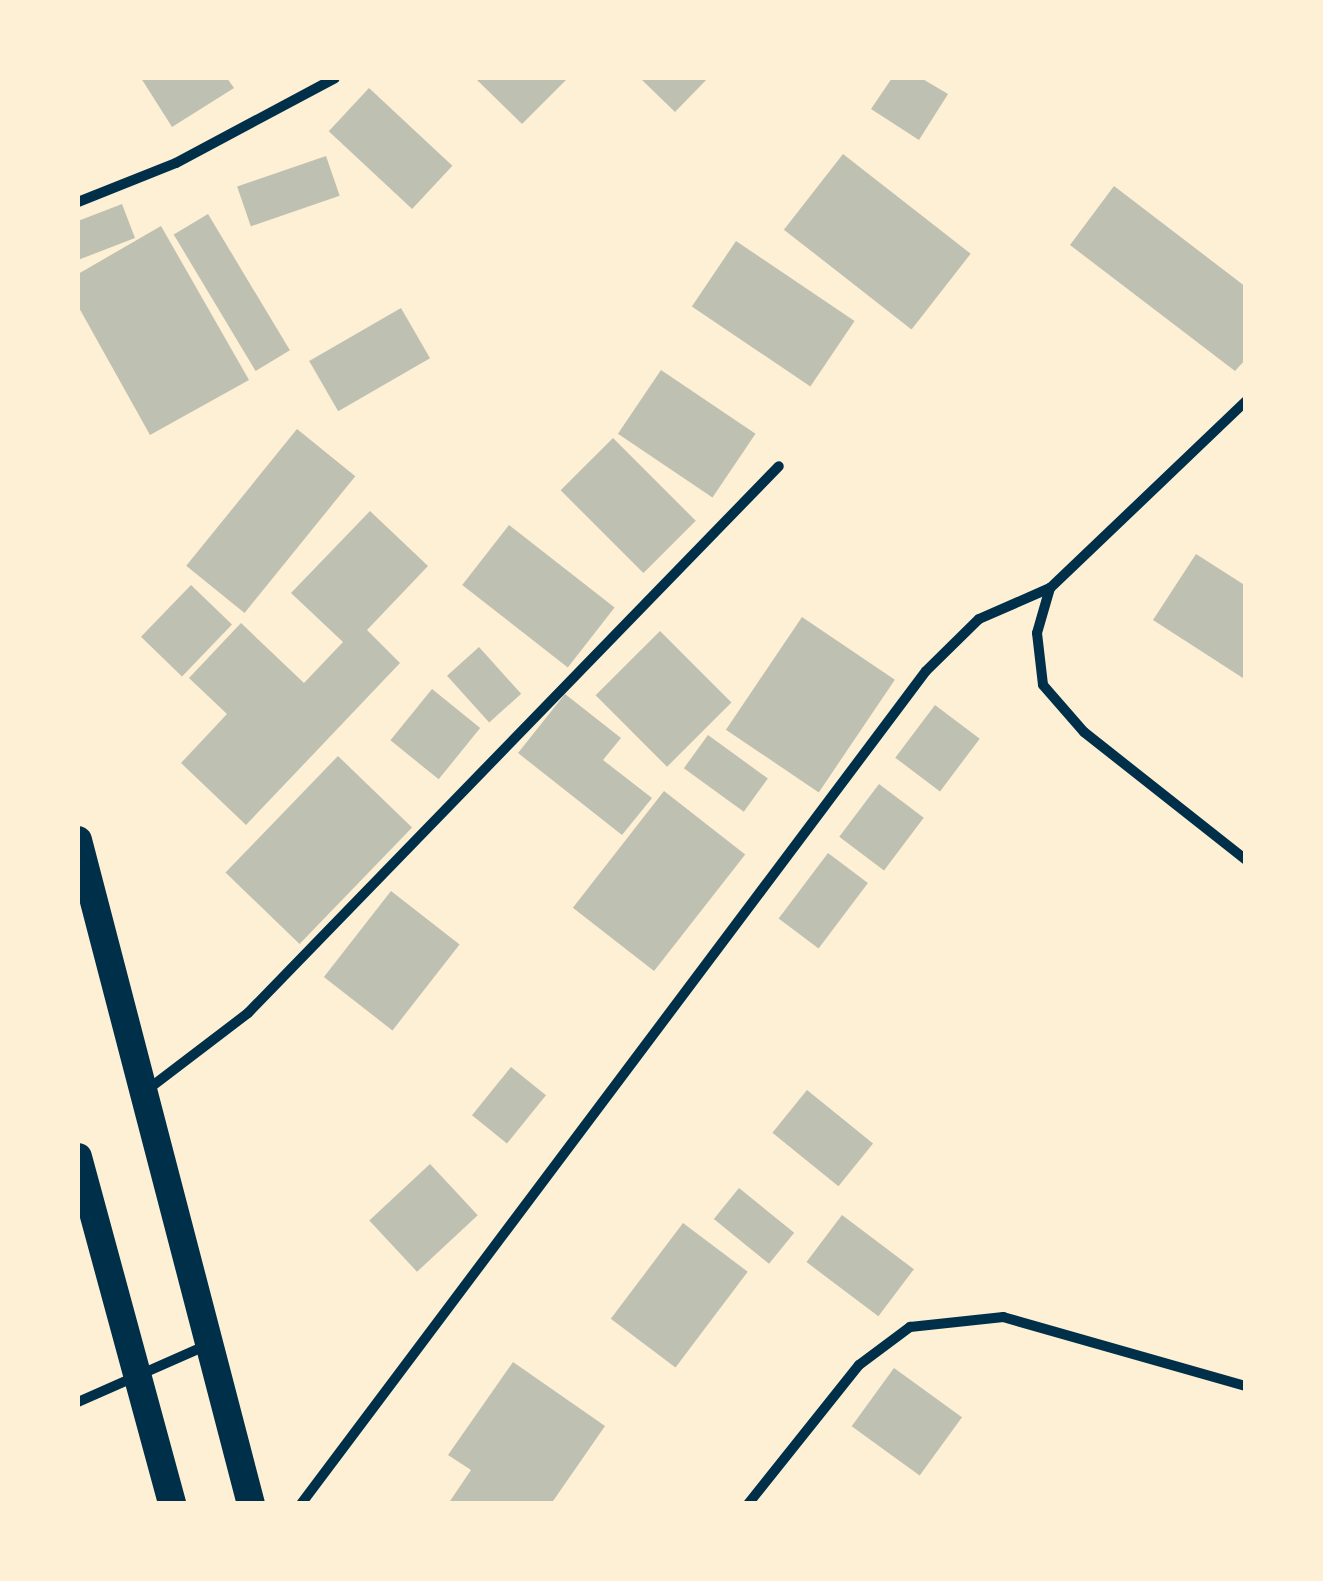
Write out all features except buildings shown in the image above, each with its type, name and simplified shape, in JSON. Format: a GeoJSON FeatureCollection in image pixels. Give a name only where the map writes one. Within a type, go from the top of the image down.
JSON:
{"type":"FeatureCollection","features":[{"type":"Feature","properties":{"kind":"highway"},"geometry":{"type":"LineString","coordinates":[[78,840],[251,1504]]}},
{"type":"Feature","properties":{"kind":"highway"},"geometry":{"type":"LineString","coordinates":[[78,1157],[172,1504]]}},
{"type":"Feature","properties":{"kind":"street"},"geometry":{"type":"LineString","coordinates":[[78,202],[176,163],[335,78]]}},
{"type":"Feature","properties":{"kind":"street"},"geometry":{"type":"LineString","coordinates":[[302,1504],[926,670],[979,620],[1050,588],[1246,401]]}},
{"type":"Feature","properties":{"kind":"street"},"geometry":{"type":"LineString","coordinates":[[144,1091],[248,1013],[778,466]]}},
{"type":"Feature","properties":{"kind":"street"},"geometry":{"type":"LineString","coordinates":[[1050,588],[1037,632],[1043,685],[1084,732],[1246,860]]}},
{"type":"Feature","properties":{"kind":"street"},"geometry":{"type":"LineString","coordinates":[[748,1504],[859,1365],[910,1326],[1002,1317],[1246,1386]]}},
{"type":"Feature","properties":{"kind":"street"},"geometry":{"type":"LineString","coordinates":[[78,1402],[138,1382],[210,1343]]}}]}
